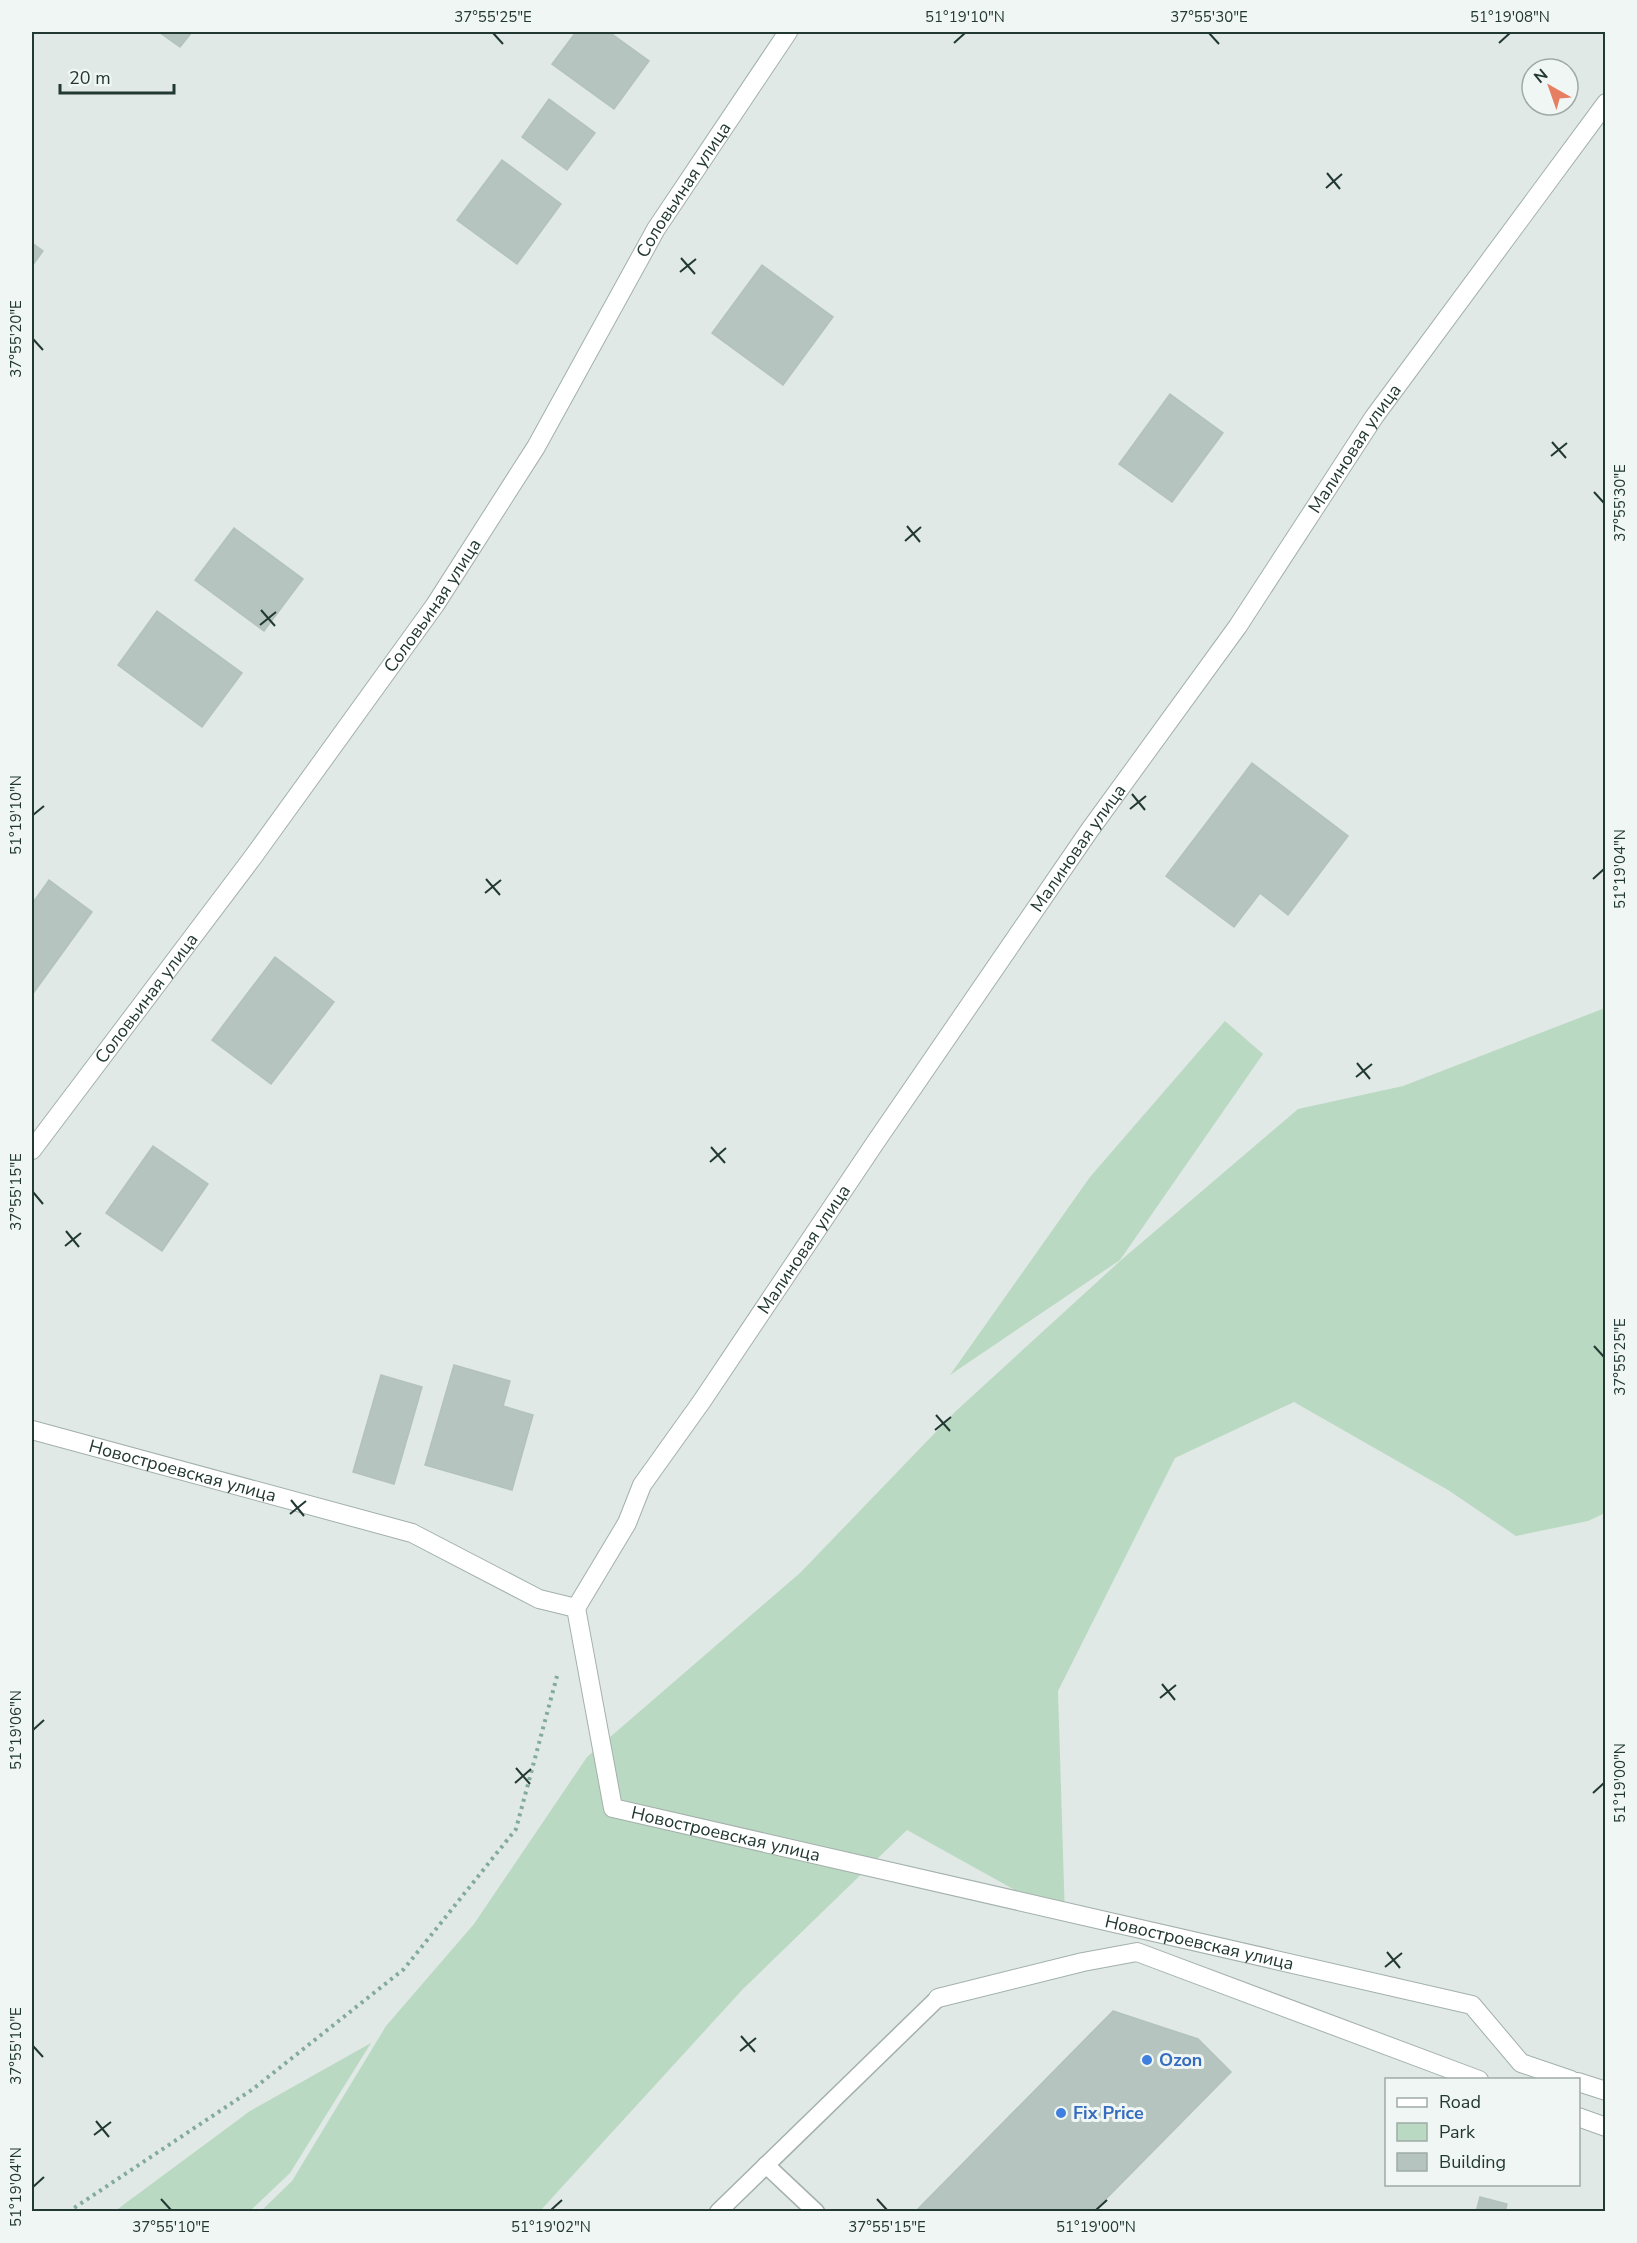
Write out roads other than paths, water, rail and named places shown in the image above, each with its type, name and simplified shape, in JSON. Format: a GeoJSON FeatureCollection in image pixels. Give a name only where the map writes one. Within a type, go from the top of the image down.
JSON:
{"type":"FeatureCollection","features":[{"type":"Feature","properties":{"kind":"street","name":"Соловьиная улица"},"geometry":{"type":"LineString","coordinates":[[32,1150],[254,857],[435,605],[536,447],[656,230],[788,32]]}},
{"type":"Feature","properties":{"kind":"street","name":"Малиновая улица"},"geometry":{"type":"LineString","coordinates":[[576,1608],[627,1523],[642,1485],[702,1401],[875,1143],[1089,831],[1238,626],[1374,417],[1605,103]]}},
{"type":"Feature","properties":{"kind":"street","name":"Новостроевская улица"},"geometry":{"type":"LineString","coordinates":[[32,1430],[411,1533],[539,1599],[576,1608],[613,1808],[1472,2005],[1521,2063],[1568,2078]]}},
{"type":"Feature","properties":{"kind":"street"},"geometry":{"type":"LineString","coordinates":[[938,1998],[1083,1962],[1137,1952],[1476,2078]]}},
{"type":"Feature","properties":{"kind":"street"},"geometry":{"type":"LineString","coordinates":[[1580,2083],[1605,2091]]}},
{"type":"Feature","properties":{"kind":"street"},"geometry":{"type":"LineString","coordinates":[[1580,2118],[1605,2127]]}},
{"type":"Feature","properties":{"kind":"lane"},"geometry":{"type":"LineString","coordinates":[[718,2211],[938,1998]]}},
{"type":"Feature","properties":{"kind":"lane"},"geometry":{"type":"LineString","coordinates":[[766,2165],[816,2211]]}},
{"type":"Feature","properties":{"kind":"place","name":"Ozon"},"geometry":{"type":"Point","coordinates":[1147,2060]}},
{"type":"Feature","properties":{"kind":"place","name":"Fix Price"},"geometry":{"type":"Point","coordinates":[1061,2113]}}]}
